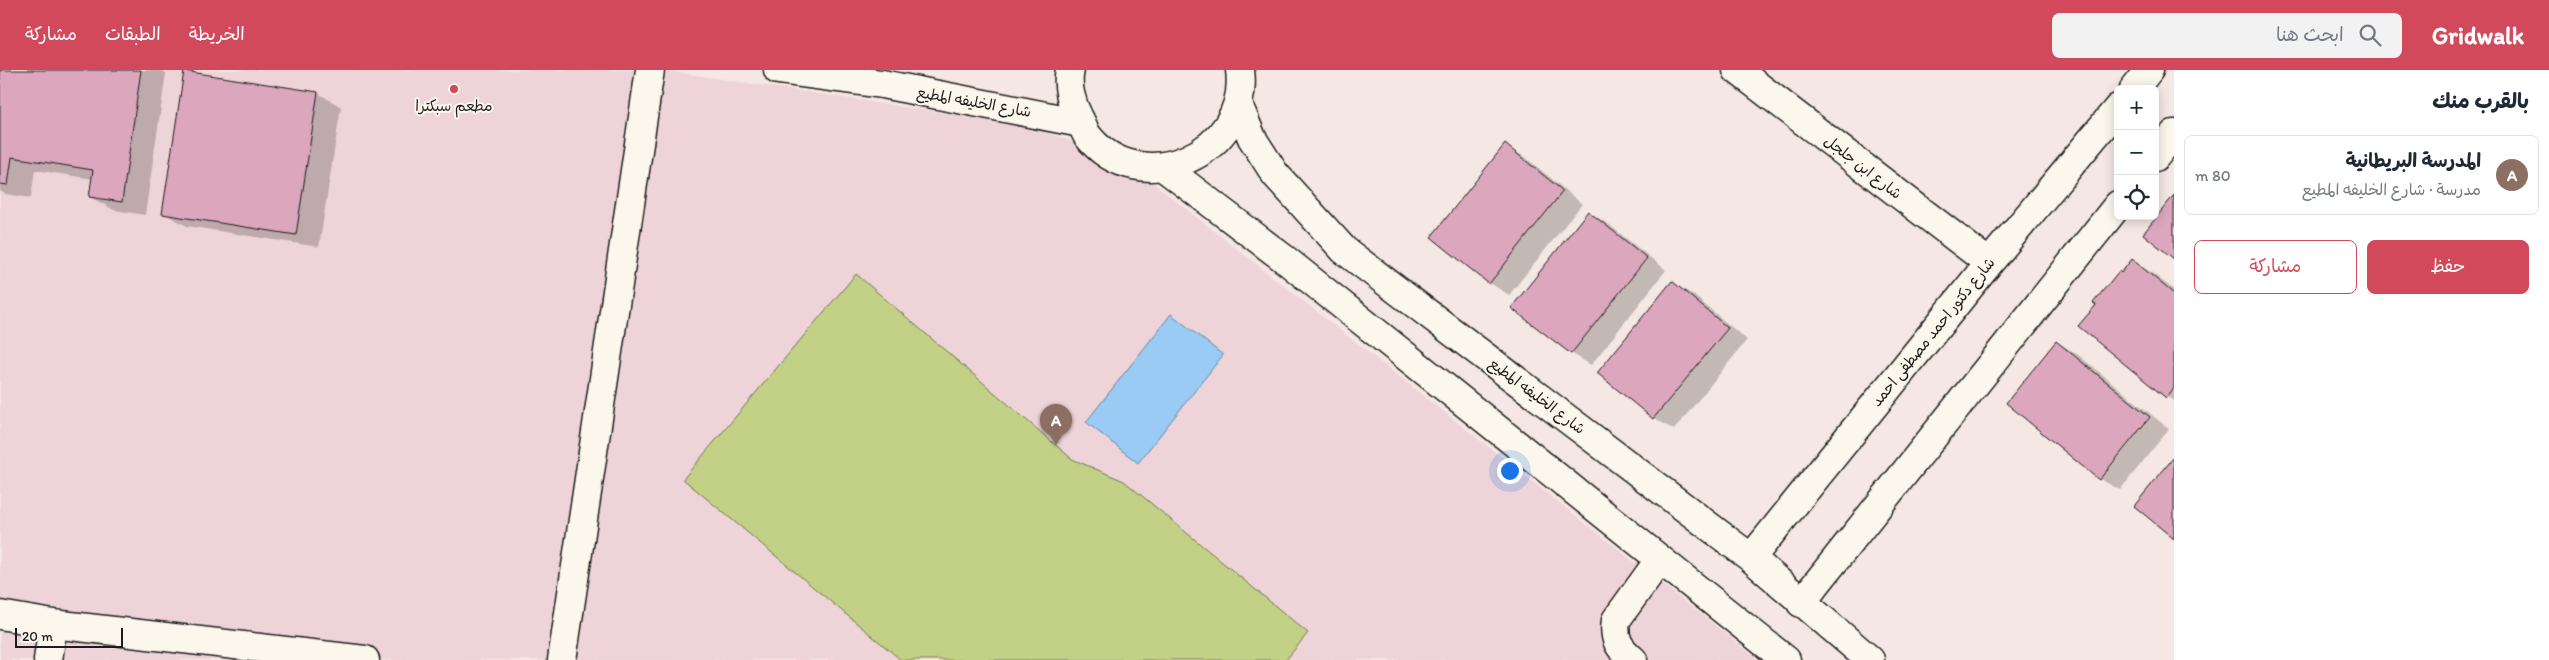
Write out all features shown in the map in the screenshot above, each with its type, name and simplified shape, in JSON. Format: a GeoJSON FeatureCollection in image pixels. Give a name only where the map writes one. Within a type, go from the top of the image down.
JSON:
{"type":"FeatureCollection","features":[{"type":"Feature","properties":{"kind":"street"},"geometry":{"type":"LineString","coordinates":[[562,660],[650,70]]}},
{"type":"Feature","properties":{"kind":"street","name":"شارع الخليفه المطيع"},"geometry":{"type":"LineString","coordinates":[[778,70],[882,84],[1081,123]]}},
{"type":"Feature","properties":{"kind":"street"},"geometry":{"type":"LineString","coordinates":[[1070,70],[1072,106],[1087,135],[1104,151],[1125,162],[1148,167],[1172,166],[1201,154],[1224,133],[1238,104],[1240,70]]}},
{"type":"Feature","properties":{"kind":"street","name":"شارع ابن جلجل"},"geometry":{"type":"LineString","coordinates":[[1738,70],[1989,263]]}},
{"type":"Feature","properties":{"kind":"street"},"geometry":{"type":"LineString","coordinates":[[2137,85],[2149,70]]}},
{"type":"Feature","properties":{"kind":"street","name":"شارع الخليفه المطيع"},"geometry":{"type":"LineString","coordinates":[[1238,104],[1252,138],[1275,174],[1344,250],[1751,558],[1870,660]]}},
{"type":"Feature","properties":{"kind":"street","name":"شارع دكتور احمد مصطفى احمد"},"geometry":{"type":"LineString","coordinates":[[1751,558],[1989,263],[2114,113]]}},
{"type":"Feature","properties":{"kind":"street"},"geometry":{"type":"LineString","coordinates":[[2159,153],[2174,134]]}},
{"type":"Feature","properties":{"kind":"street"},"geometry":{"type":"LineString","coordinates":[[1162,166],[1274,250],[1786,660]]}},
{"type":"Feature","properties":{"kind":"street"},"geometry":{"type":"LineString","coordinates":[[1802,603],[2114,210]]}},
{"type":"Feature","properties":{"kind":"street"},"geometry":{"type":"LineString","coordinates":[[1633,660],[1620,649],[1615,637],[1616,620],[1660,559]]}},
{"type":"Feature","properties":{"kind":"street"},"geometry":{"type":"LineString","coordinates":[[0,615],[53,624],[365,660]]}},
{"type":"Feature","properties":{"kind":"street"},"geometry":{"type":"LineString","coordinates":[[48,660],[53,624]]}},
{"type":"Feature","properties":{"kind":"shaded area"},"geometry":{"type":"Polygon","coordinates":[[[0,70],[661,70],[1030,126],[1129,164],[1759,660],[0,660],[0,70]]]}},
{"type":"Feature","properties":{"kind":"green space"},"geometry":{"type":"Polygon","coordinates":[[[856,274],[1072,459],[1124,481],[1308,633],[1286,660],[901,660],[683,479],[856,274]]]}},
{"type":"Feature","properties":{"kind":"water"},"geometry":{"type":"Polygon","coordinates":[[[1171,314],[1223,355],[1138,463],[1086,422],[1171,314]]]}},
{"type":"Feature","properties":{"kind":"building"},"geometry":{"type":"Polygon","coordinates":[[[0,70],[141,70],[122,202],[89,197],[93,170],[12,157],[8,185],[0,184],[0,70]]]}},
{"type":"Feature","properties":{"kind":"building"},"geometry":{"type":"Polygon","coordinates":[[[184,71],[318,92],[296,235],[162,214],[184,71]]]}},
{"type":"Feature","properties":{"kind":"building"},"geometry":{"type":"Polygon","coordinates":[[[1505,144],[1563,191],[1489,284],[1431,237],[1505,144]]]}},
{"type":"Feature","properties":{"kind":"building"},"geometry":{"type":"Polygon","coordinates":[[[2174,195],[2174,259],[2143,234],[2154,220],[2159,220],[2159,214],[2174,195]]]}},
{"type":"Feature","properties":{"kind":"building"},"geometry":{"type":"Polygon","coordinates":[[[1588,211],[1647,258],[1571,354],[1511,308],[1588,211]]]}},
{"type":"Feature","properties":{"kind":"building"},"geometry":{"type":"Polygon","coordinates":[[[2132,259],[2174,294],[2174,388],[2166,398],[2078,326],[2096,305],[2093,303],[2119,271],[2121,273],[2132,259]]]}},
{"type":"Feature","properties":{"kind":"building"},"geometry":{"type":"Polygon","coordinates":[[[1672,281],[1728,328],[1653,419],[1597,373],[1672,281]]]}},
{"type":"Feature","properties":{"kind":"building"},"geometry":{"type":"Polygon","coordinates":[[[2056,341],[2150,417],[2099,480],[2006,403],[2056,341]]]}},
{"type":"Feature","properties":{"kind":"building"},"geometry":{"type":"Polygon","coordinates":[[[2174,457],[2174,539],[2134,506],[2174,457]]]}},
{"type":"Feature","properties":{"kind":"place","name":"مطعم سبكترا"},"geometry":{"type":"Point","coordinates":[454,89]}},
{"type":"Feature","properties":{"kind":"place","name":"المدرسة البريطانية"},"geometry":{"type":"Point","coordinates":[1056,445]}}]}
